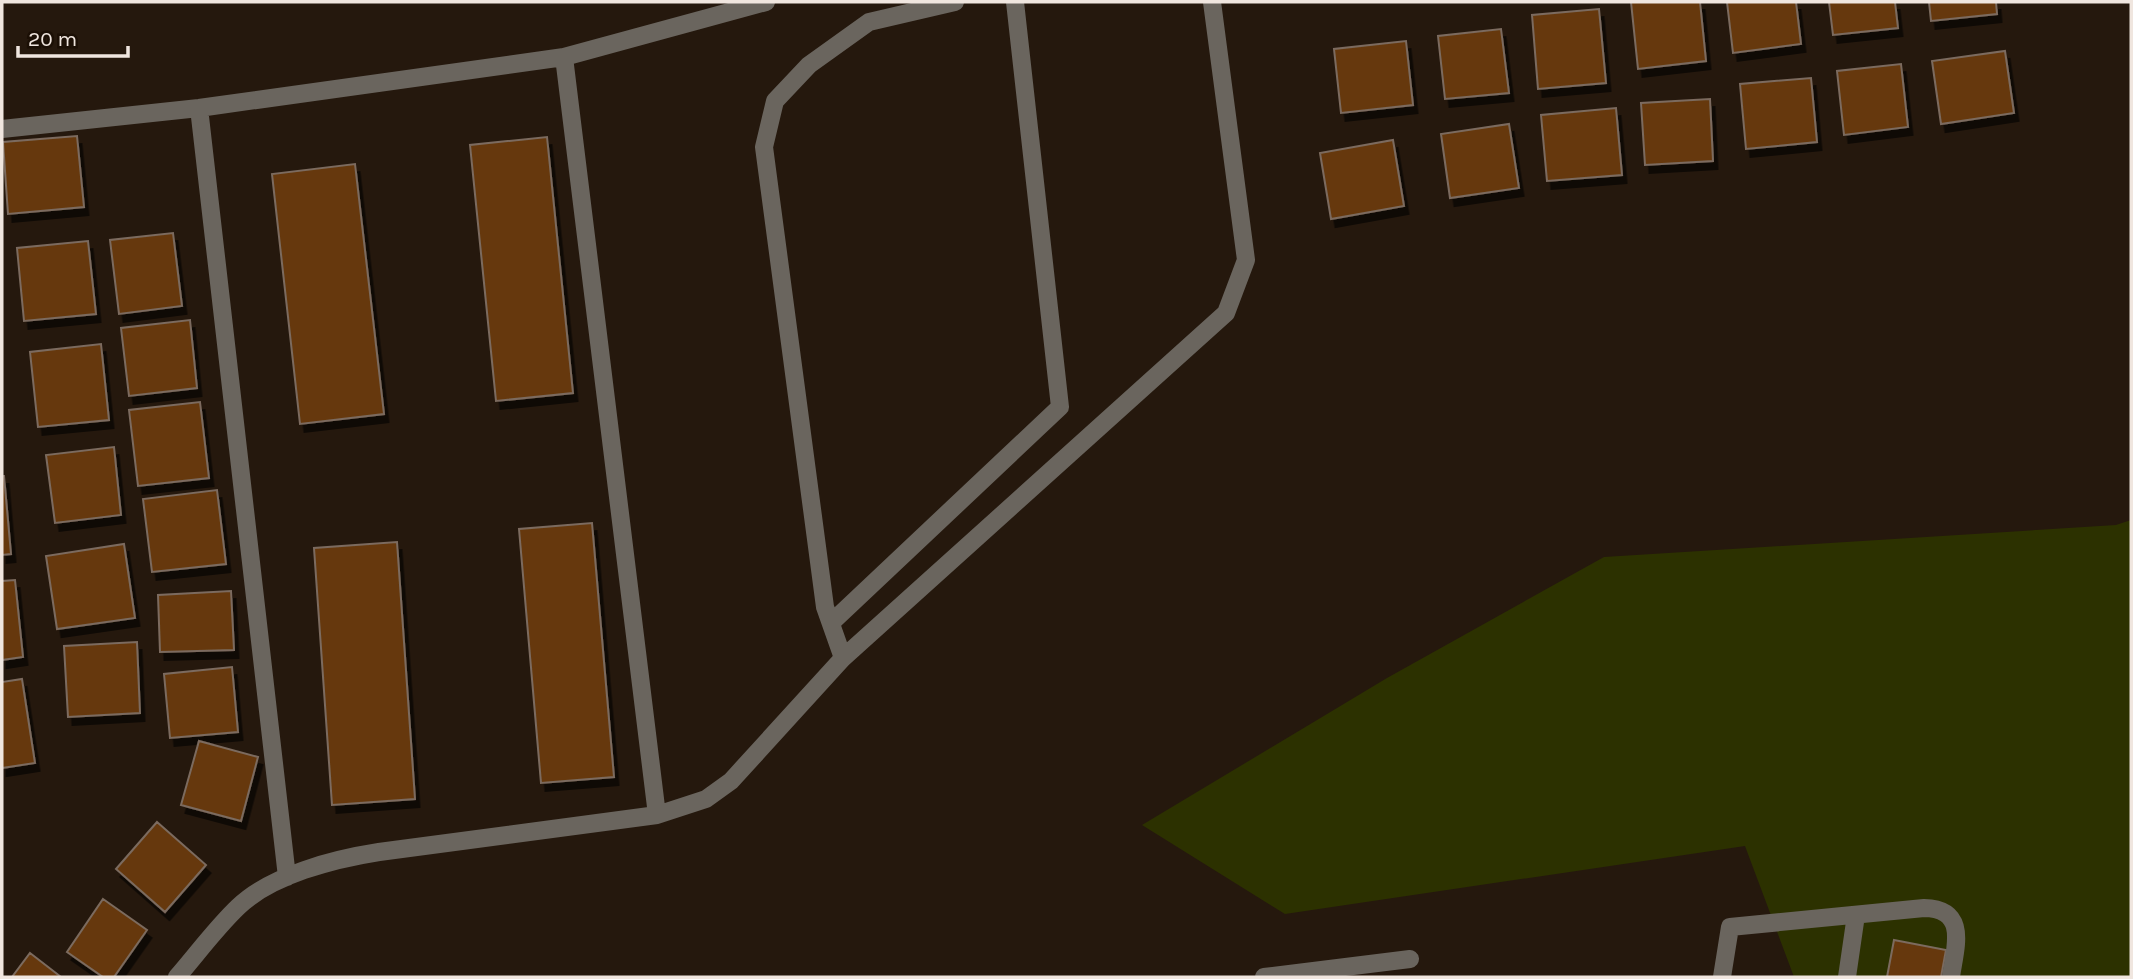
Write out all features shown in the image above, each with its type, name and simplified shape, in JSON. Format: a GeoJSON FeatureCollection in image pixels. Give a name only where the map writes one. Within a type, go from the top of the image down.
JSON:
{"type":"FeatureCollection","features":[{"type":"Feature","properties":{"kind":"street"},"geometry":{"type":"LineString","coordinates":[[2,129],[199,108],[564,57],[766,2]]}},
{"type":"Feature","properties":{"kind":"street"},"geometry":{"type":"LineString","coordinates":[[843,658],[825,607],[764,147],[775,101],[809,65],[869,22],[956,2]]}},
{"type":"Feature","properties":{"kind":"street"},"geometry":{"type":"LineString","coordinates":[[831,623],[1060,407],[1015,2]]}},
{"type":"Feature","properties":{"kind":"street"},"geometry":{"type":"LineString","coordinates":[[177,977],[239,905],[287,877],[313,867],[356,856],[657,815],[706,799],[731,781],[843,658],[1226,313],[1245,260],[1212,2]]}},
{"type":"Feature","properties":{"kind":"street"},"geometry":{"type":"LineString","coordinates":[[564,57],[657,815]]}},
{"type":"Feature","properties":{"kind":"street"},"geometry":{"type":"LineString","coordinates":[[199,108],[287,877]]}},
{"type":"Feature","properties":{"kind":"street"},"geometry":{"type":"LineString","coordinates":[[1722,977],[1730,928],[1924,908],[1935,908],[1944,912],[1953,921],[1957,933],[1951,977]]}},
{"type":"Feature","properties":{"kind":"street"},"geometry":{"type":"LineString","coordinates":[[1847,977],[1856,915]]}},
{"type":"Feature","properties":{"kind":"street"},"geometry":{"type":"LineString","coordinates":[[1264,977],[1410,959]]}},
{"type":"Feature","properties":{"kind":"green space"},"geometry":{"type":"Polygon","coordinates":[[[2131,520],[2131,977],[1794,977],[1745,846],[1285,914],[1142,825],[1387,678],[1604,557],[2116,525],[2131,520]]]}},
{"type":"Feature","properties":{"kind":"building"},"geometry":{"type":"Polygon","coordinates":[[[1631,2],[1700,2],[1706,61],[1638,69],[1631,2]]]}},
{"type":"Feature","properties":{"kind":"building"},"geometry":{"type":"Polygon","coordinates":[[[1727,2],[1796,2],[1801,44],[1733,53],[1727,2]]]}},
{"type":"Feature","properties":{"kind":"building"},"geometry":{"type":"Polygon","coordinates":[[[1829,2],[1895,2],[1898,28],[1833,35],[1829,2]]]}},
{"type":"Feature","properties":{"kind":"building"},"geometry":{"type":"Polygon","coordinates":[[[1929,2],[1996,2],[1997,14],[1931,21],[1929,2]]]}},
{"type":"Feature","properties":{"kind":"building"},"geometry":{"type":"Polygon","coordinates":[[[1599,9],[1606,83],[1538,89],[1532,15],[1599,9]]]}},
{"type":"Feature","properties":{"kind":"building"},"geometry":{"type":"Polygon","coordinates":[[[1501,29],[1509,93],[1445,99],[1438,36],[1501,29]]]}},
{"type":"Feature","properties":{"kind":"building"},"geometry":{"type":"Polygon","coordinates":[[[1406,41],[1413,105],[1341,113],[1334,49],[1406,41]]]}},
{"type":"Feature","properties":{"kind":"building"},"geometry":{"type":"Polygon","coordinates":[[[2005,51],[2014,113],[1941,124],[1932,61],[2005,51]]]}},
{"type":"Feature","properties":{"kind":"building"},"geometry":{"type":"Polygon","coordinates":[[[1901,64],[1908,127],[1844,135],[1837,71],[1901,64]]]}},
{"type":"Feature","properties":{"kind":"building"},"geometry":{"type":"Polygon","coordinates":[[[1811,78],[1817,142],[1746,149],[1740,84],[1811,78]]]}},
{"type":"Feature","properties":{"kind":"building"},"geometry":{"type":"Polygon","coordinates":[[[1710,99],[1713,161],[1645,165],[1641,103],[1710,99]]]}},
{"type":"Feature","properties":{"kind":"building"},"geometry":{"type":"Polygon","coordinates":[[[1616,108],[1622,175],[1547,181],[1541,115],[1616,108]]]}},
{"type":"Feature","properties":{"kind":"building"},"geometry":{"type":"Polygon","coordinates":[[[1509,124],[1519,188],[1450,198],[1441,134],[1509,124]]]}},
{"type":"Feature","properties":{"kind":"building"},"geometry":{"type":"Polygon","coordinates":[[[77,136],[84,207],[8,214],[3,142],[77,136]]]}},
{"type":"Feature","properties":{"kind":"building"},"geometry":{"type":"Polygon","coordinates":[[[547,137],[573,393],[496,401],[470,145],[547,137]]]}},
{"type":"Feature","properties":{"kind":"building"},"geometry":{"type":"Polygon","coordinates":[[[1393,140],[1404,206],[1331,219],[1320,153],[1393,140]]]}},
{"type":"Feature","properties":{"kind":"building"},"geometry":{"type":"Polygon","coordinates":[[[355,164],[384,414],[300,424],[272,174],[355,164]]]}},
{"type":"Feature","properties":{"kind":"building"},"geometry":{"type":"Polygon","coordinates":[[[173,233],[182,306],[119,314],[110,240],[173,233]]]}},
{"type":"Feature","properties":{"kind":"building"},"geometry":{"type":"Polygon","coordinates":[[[88,241],[96,314],[24,321],[17,248],[88,241]]]}},
{"type":"Feature","properties":{"kind":"building"},"geometry":{"type":"Polygon","coordinates":[[[190,320],[197,388],[129,396],[121,328],[190,320]]]}},
{"type":"Feature","properties":{"kind":"building"},"geometry":{"type":"Polygon","coordinates":[[[101,344],[109,420],[38,427],[30,352],[101,344]]]}},
{"type":"Feature","properties":{"kind":"building"},"geometry":{"type":"Polygon","coordinates":[[[200,402],[209,478],[138,486],[129,410],[200,402]]]}},
{"type":"Feature","properties":{"kind":"building"},"geometry":{"type":"Polygon","coordinates":[[[114,447],[121,515],[55,523],[46,455],[114,447]]]}},
{"type":"Feature","properties":{"kind":"building"},"geometry":{"type":"Polygon","coordinates":[[[2,476],[11,554],[2,555],[2,476]]]}},
{"type":"Feature","properties":{"kind":"building"},"geometry":{"type":"Polygon","coordinates":[[[217,490],[226,564],[152,572],[143,499],[217,490]]]}},
{"type":"Feature","properties":{"kind":"building"},"geometry":{"type":"Polygon","coordinates":[[[592,523],[614,777],[541,783],[519,529],[592,523]]]}},
{"type":"Feature","properties":{"kind":"building"},"geometry":{"type":"Polygon","coordinates":[[[397,542],[415,799],[332,805],[314,548],[397,542]]]}},
{"type":"Feature","properties":{"kind":"building"},"geometry":{"type":"Polygon","coordinates":[[[124,544],[135,618],[57,629],[46,556],[124,544]]]}},
{"type":"Feature","properties":{"kind":"building"},"geometry":{"type":"Polygon","coordinates":[[[15,580],[23,657],[2,660],[2,581],[15,580]]]}},
{"type":"Feature","properties":{"kind":"building"},"geometry":{"type":"Polygon","coordinates":[[[231,591],[234,650],[160,652],[158,595],[231,591]]]}},
{"type":"Feature","properties":{"kind":"building"},"geometry":{"type":"Polygon","coordinates":[[[137,642],[140,713],[68,717],[64,646],[137,642]]]}},
{"type":"Feature","properties":{"kind":"building"},"geometry":{"type":"Polygon","coordinates":[[[232,667],[238,732],[170,738],[164,674],[232,667]]]}},
{"type":"Feature","properties":{"kind":"building"},"geometry":{"type":"Polygon","coordinates":[[[22,679],[35,763],[2,768],[2,682],[22,679]]]}},
{"type":"Feature","properties":{"kind":"building"},"geometry":{"type":"Polygon","coordinates":[[[199,741],[258,757],[241,821],[181,805],[199,741]]]}},
{"type":"Feature","properties":{"kind":"building"},"geometry":{"type":"Polygon","coordinates":[[[157,822],[206,865],[165,912],[116,869],[157,822]]]}},
{"type":"Feature","properties":{"kind":"building"},"geometry":{"type":"Polygon","coordinates":[[[103,899],[147,930],[114,977],[103,977],[67,952],[103,899]]]}},
{"type":"Feature","properties":{"kind":"building"},"geometry":{"type":"Polygon","coordinates":[[[1894,940],[1946,950],[1941,977],[1887,977],[1894,940]]]}},
{"type":"Feature","properties":{"kind":"building"},"geometry":{"type":"Polygon","coordinates":[[[30,953],[61,977],[12,977],[30,953]]]}}]}
